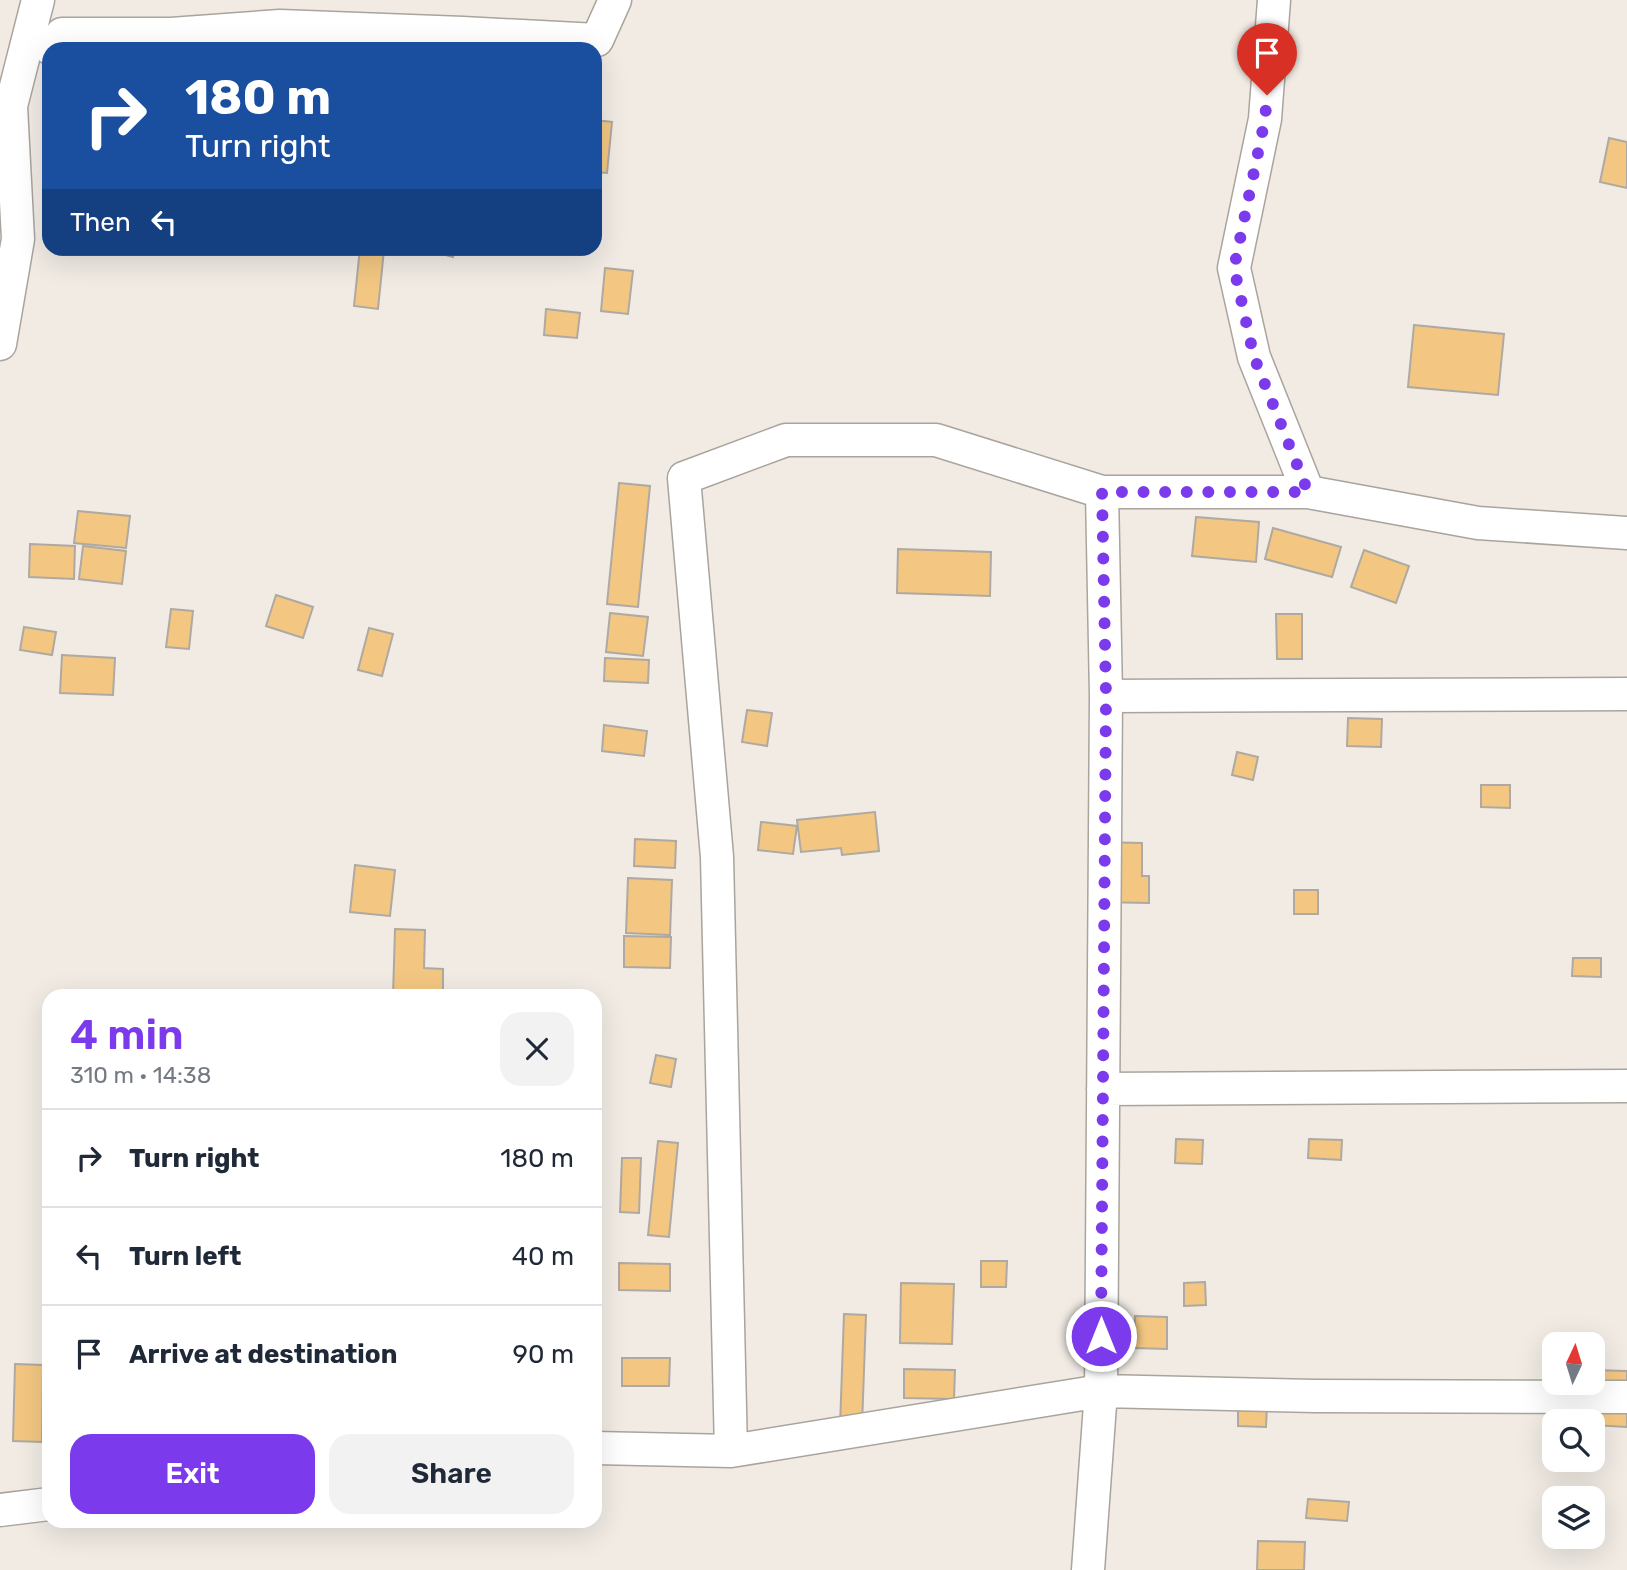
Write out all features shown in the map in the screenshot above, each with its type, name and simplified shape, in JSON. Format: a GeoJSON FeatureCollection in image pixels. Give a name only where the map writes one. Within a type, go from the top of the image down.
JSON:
{"type":"FeatureCollection","features":[{"type":"Feature","properties":{"kind":"street"},"geometry":{"type":"LineString","coordinates":[[0,344],[18,239],[6,106],[38,0]]}},
{"type":"Feature","properties":{"kind":"street"},"geometry":{"type":"LineString","coordinates":[[56,42],[62,34],[171,34],[284,13],[597,40],[615,0]]}},
{"type":"Feature","properties":{"kind":"street"},"geometry":{"type":"LineString","coordinates":[[1274,0],[1265,119],[1234,268],[1254,357],[1308,492]]}},
{"type":"Feature","properties":{"kind":"street"},"geometry":{"type":"LineString","coordinates":[[6,106],[42,61]]}},
{"type":"Feature","properties":{"kind":"street"},"geometry":{"type":"LineString","coordinates":[[731,1451],[717,857],[684,478],[786,440],[936,440],[1102,492],[1308,492],[1478,523],[1627,533]]}},
{"type":"Feature","properties":{"kind":"street"},"geometry":{"type":"LineString","coordinates":[[1088,1570],[1101,1391],[1106,696],[1102,492]]}},
{"type":"Feature","properties":{"kind":"street"},"geometry":{"type":"LineString","coordinates":[[1106,696],[1627,694]]}},
{"type":"Feature","properties":{"kind":"street"},"geometry":{"type":"LineString","coordinates":[[1103,1089],[1627,1086]]}},
{"type":"Feature","properties":{"kind":"street"},"geometry":{"type":"LineString","coordinates":[[602,1448],[731,1451],[1101,1391],[1315,1396],[1627,1397]]}},
{"type":"Feature","properties":{"kind":"street"},"geometry":{"type":"LineString","coordinates":[[0,1510],[42,1505]]}},
{"type":"Feature","properties":{"kind":"building"},"geometry":{"type":"Polygon","coordinates":[[[602,121],[612,122],[607,173],[602,173],[602,121]]]}},
{"type":"Feature","properties":{"kind":"building"},"geometry":{"type":"Polygon","coordinates":[[[1609,138],[1627,142],[1627,188],[1600,182],[1609,138]]]}},
{"type":"Feature","properties":{"kind":"building"},"geometry":{"type":"Polygon","coordinates":[[[359,256],[383,256],[378,309],[354,306],[359,256]]]}},
{"type":"Feature","properties":{"kind":"building"},"geometry":{"type":"Polygon","coordinates":[[[605,268],[633,271],[628,314],[601,311],[605,268]]]}},
{"type":"Feature","properties":{"kind":"building"},"geometry":{"type":"Polygon","coordinates":[[[546,309],[580,313],[577,338],[544,335],[546,309]]]}},
{"type":"Feature","properties":{"kind":"building"},"geometry":{"type":"Polygon","coordinates":[[[1414,325],[1504,334],[1498,395],[1408,387],[1414,325]]]}},
{"type":"Feature","properties":{"kind":"building"},"geometry":{"type":"Polygon","coordinates":[[[619,483],[650,486],[638,607],[607,604],[619,483]]]}},
{"type":"Feature","properties":{"kind":"building"},"geometry":{"type":"Polygon","coordinates":[[[78,511],[130,516],[126,548],[74,543],[78,511]]]}},
{"type":"Feature","properties":{"kind":"building"},"geometry":{"type":"Polygon","coordinates":[[[1196,517],[1259,522],[1256,562],[1192,556],[1196,517]]]}},
{"type":"Feature","properties":{"kind":"building"},"geometry":{"type":"Polygon","coordinates":[[[1273,528],[1341,547],[1332,577],[1265,559],[1273,528]]]}},
{"type":"Feature","properties":{"kind":"building"},"geometry":{"type":"Polygon","coordinates":[[[30,544],[75,546],[74,579],[29,577],[30,544]]]}},
{"type":"Feature","properties":{"kind":"building"},"geometry":{"type":"Polygon","coordinates":[[[83,546],[126,551],[122,584],[79,579],[83,546]]]}},
{"type":"Feature","properties":{"kind":"building"},"geometry":{"type":"Polygon","coordinates":[[[898,549],[991,552],[990,596],[897,593],[898,549]]]}},
{"type":"Feature","properties":{"kind":"building"},"geometry":{"type":"Polygon","coordinates":[[[1364,550],[1409,566],[1396,603],[1351,587],[1364,550]]]}},
{"type":"Feature","properties":{"kind":"building"},"geometry":{"type":"Polygon","coordinates":[[[276,595],[313,607],[303,638],[266,626],[276,595]]]}},
{"type":"Feature","properties":{"kind":"building"},"geometry":{"type":"Polygon","coordinates":[[[171,609],[193,611],[189,649],[166,647],[171,609]]]}},
{"type":"Feature","properties":{"kind":"building"},"geometry":{"type":"Polygon","coordinates":[[[610,613],[648,617],[643,656],[606,652],[610,613]]]}},
{"type":"Feature","properties":{"kind":"building"},"geometry":{"type":"Polygon","coordinates":[[[1276,614],[1302,614],[1302,659],[1277,659],[1276,614]]]}},
{"type":"Feature","properties":{"kind":"building"},"geometry":{"type":"Polygon","coordinates":[[[24,627],[56,632],[52,655],[20,650],[24,627]]]}},
{"type":"Feature","properties":{"kind":"building"},"geometry":{"type":"Polygon","coordinates":[[[369,628],[393,634],[382,676],[358,670],[369,628]]]}},
{"type":"Feature","properties":{"kind":"building"},"geometry":{"type":"Polygon","coordinates":[[[62,655],[115,658],[113,695],[60,693],[62,655]]]}},
{"type":"Feature","properties":{"kind":"building"},"geometry":{"type":"Polygon","coordinates":[[[605,658],[649,660],[648,683],[604,681],[605,658]]]}},
{"type":"Feature","properties":{"kind":"building"},"geometry":{"type":"Polygon","coordinates":[[[747,710],[772,713],[767,746],[742,742],[747,710]]]}},
{"type":"Feature","properties":{"kind":"building"},"geometry":{"type":"Polygon","coordinates":[[[1348,718],[1382,719],[1381,747],[1347,746],[1348,718]]]}},
{"type":"Feature","properties":{"kind":"building"},"geometry":{"type":"Polygon","coordinates":[[[604,725],[647,731],[644,756],[602,751],[604,725]]]}},
{"type":"Feature","properties":{"kind":"building"},"geometry":{"type":"Polygon","coordinates":[[[1237,752],[1258,757],[1253,780],[1232,775],[1237,752]]]}},
{"type":"Feature","properties":{"kind":"building"},"geometry":{"type":"Polygon","coordinates":[[[1481,785],[1510,785],[1510,808],[1481,807],[1481,785]]]}},
{"type":"Feature","properties":{"kind":"building"},"geometry":{"type":"Polygon","coordinates":[[[875,812],[879,851],[842,855],[841,848],[801,852],[797,820],[875,812]]]}},
{"type":"Feature","properties":{"kind":"building"},"geometry":{"type":"Polygon","coordinates":[[[761,822],[797,826],[793,854],[758,850],[761,822]]]}},
{"type":"Feature","properties":{"kind":"building"},"geometry":{"type":"Polygon","coordinates":[[[635,839],[676,841],[675,868],[634,866],[635,839]]]}},
{"type":"Feature","properties":{"kind":"building"},"geometry":{"type":"Polygon","coordinates":[[[1098,842],[1142,843],[1142,876],[1149,876],[1149,903],[1097,902],[1098,842]]]}},
{"type":"Feature","properties":{"kind":"building"},"geometry":{"type":"Polygon","coordinates":[[[355,865],[395,870],[390,916],[350,912],[355,865]]]}},
{"type":"Feature","properties":{"kind":"building"},"geometry":{"type":"Polygon","coordinates":[[[628,878],[672,880],[670,935],[626,933],[628,878]]]}},
{"type":"Feature","properties":{"kind":"building"},"geometry":{"type":"Polygon","coordinates":[[[1294,890],[1318,890],[1318,914],[1294,914],[1294,890]]]}},
{"type":"Feature","properties":{"kind":"building"},"geometry":{"type":"Polygon","coordinates":[[[395,929],[425,930],[424,968],[443,969],[443,989],[393,989],[395,929]]]}},
{"type":"Feature","properties":{"kind":"building"},"geometry":{"type":"Polygon","coordinates":[[[624,936],[671,937],[670,968],[624,967],[624,936]]]}},
{"type":"Feature","properties":{"kind":"building"},"geometry":{"type":"Polygon","coordinates":[[[1573,958],[1601,958],[1601,977],[1572,976],[1573,958]]]}},
{"type":"Feature","properties":{"kind":"building"},"geometry":{"type":"Polygon","coordinates":[[[656,1055],[676,1059],[671,1087],[650,1083],[656,1055]]]}},
{"type":"Feature","properties":{"kind":"building"},"geometry":{"type":"Polygon","coordinates":[[[1176,1139],[1203,1140],[1202,1164],[1175,1163],[1176,1139]]]}},
{"type":"Feature","properties":{"kind":"building"},"geometry":{"type":"Polygon","coordinates":[[[1309,1139],[1342,1140],[1341,1160],[1308,1158],[1309,1139]]]}},
{"type":"Feature","properties":{"kind":"building"},"geometry":{"type":"Polygon","coordinates":[[[658,1141],[678,1143],[669,1237],[648,1235],[658,1141]]]}},
{"type":"Feature","properties":{"kind":"building"},"geometry":{"type":"Polygon","coordinates":[[[622,1158],[641,1158],[639,1213],[620,1212],[622,1158]]]}},
{"type":"Feature","properties":{"kind":"building"},"geometry":{"type":"Polygon","coordinates":[[[981,1261],[1007,1261],[1006,1287],[981,1287],[981,1261]]]}},
{"type":"Feature","properties":{"kind":"building"},"geometry":{"type":"Polygon","coordinates":[[[619,1263],[670,1264],[670,1291],[619,1290],[619,1263]]]}},
{"type":"Feature","properties":{"kind":"building"},"geometry":{"type":"Polygon","coordinates":[[[1205,1282],[1206,1305],[1184,1306],[1184,1283],[1205,1282]]]}},
{"type":"Feature","properties":{"kind":"building"},"geometry":{"type":"Polygon","coordinates":[[[901,1283],[954,1284],[952,1344],[900,1343],[901,1283]]]}},
{"type":"Feature","properties":{"kind":"building"},"geometry":{"type":"Polygon","coordinates":[[[844,1314],[866,1315],[862,1426],[840,1426],[844,1314]]]}},
{"type":"Feature","properties":{"kind":"building"},"geometry":{"type":"Polygon","coordinates":[[[1135,1316],[1167,1317],[1167,1349],[1134,1348],[1135,1316]]]}},
{"type":"Feature","properties":{"kind":"building"},"geometry":{"type":"Polygon","coordinates":[[[622,1358],[670,1358],[669,1386],[622,1386],[622,1358]]]}},
{"type":"Feature","properties":{"kind":"building"},"geometry":{"type":"Polygon","coordinates":[[[15,1364],[42,1365],[42,1442],[13,1441],[15,1364]]]}},
{"type":"Feature","properties":{"kind":"building"},"geometry":{"type":"Polygon","coordinates":[[[904,1369],[955,1370],[954,1399],[904,1398],[904,1369]]]}},
{"type":"Feature","properties":{"kind":"building"},"geometry":{"type":"Polygon","coordinates":[[[1605,1370],[1627,1371],[1627,1427],[1605,1426],[1605,1409],[1589,1409],[1589,1395],[1605,1395],[1605,1370]]]}},
{"type":"Feature","properties":{"kind":"building"},"geometry":{"type":"Polygon","coordinates":[[[1238,1406],[1267,1406],[1266,1427],[1238,1426],[1238,1406]]]}},
{"type":"Feature","properties":{"kind":"building"},"geometry":{"type":"Polygon","coordinates":[[[1308,1499],[1349,1502],[1347,1521],[1306,1518],[1308,1499]]]}},
{"type":"Feature","properties":{"kind":"building"},"geometry":{"type":"Polygon","coordinates":[[[1258,1541],[1305,1542],[1304,1570],[1257,1570],[1258,1541]]]}},
{"type":"Feature","properties":{"kind":"route"},"geometry":{"type":"LineString","coordinates":[[1101,1336],[1106,696],[1102,492],[1308,492],[1254,357],[1234,268],[1265,119],[1267,95]]}}]}
